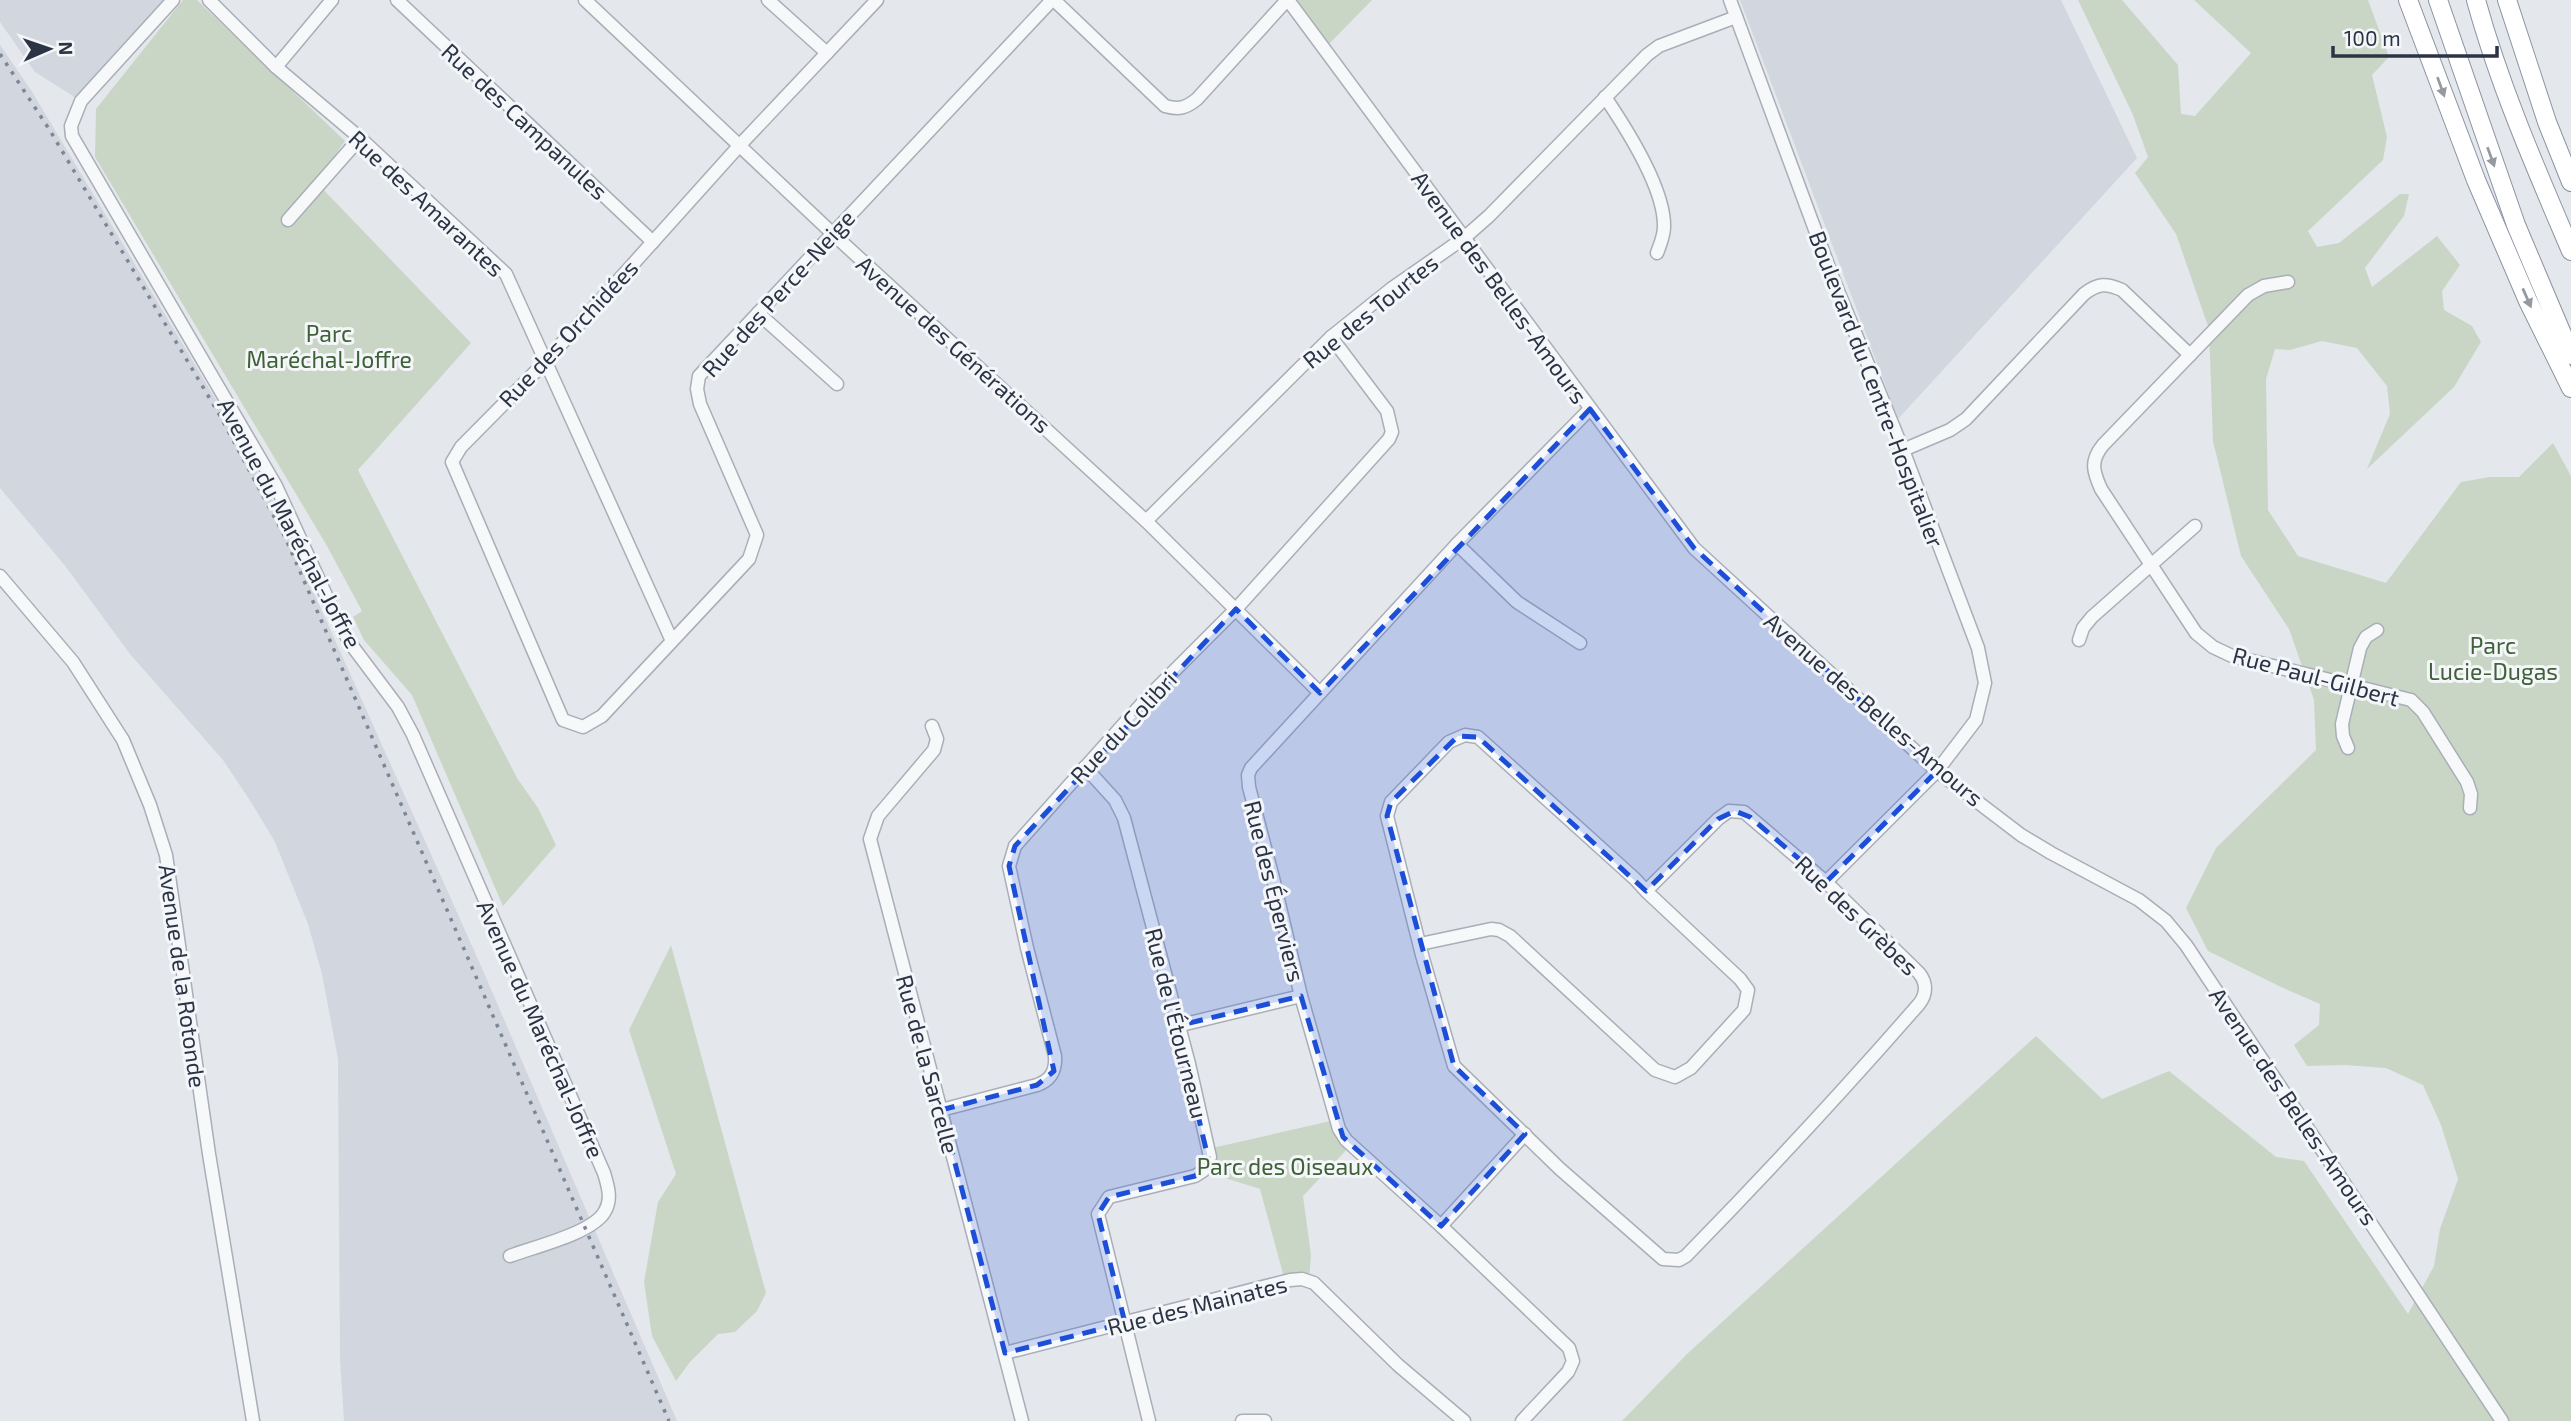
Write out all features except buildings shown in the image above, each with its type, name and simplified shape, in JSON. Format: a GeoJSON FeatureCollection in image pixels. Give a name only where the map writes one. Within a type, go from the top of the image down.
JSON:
{"type":"FeatureCollection","features":[{"type":"Feature","properties":{"kind":"highway"},"geometry":{"type":"LineString","coordinates":[[2409,0],[2476,180],[2528,301],[2571,388]]}},
{"type":"Feature","properties":{"kind":"highway"},"geometry":{"type":"LineString","coordinates":[[2438,0],[2516,225],[2571,355]]}},
{"type":"Feature","properties":{"kind":"highway"},"geometry":{"type":"LineString","coordinates":[[2476,0],[2490,51],[2528,151],[2571,251]]}},
{"type":"Feature","properties":{"kind":"highway"},"geometry":{"type":"LineString","coordinates":[[2507,0],[2547,122],[2571,182]]}},
{"type":"Feature","properties":{"kind":"street","name":"Avenue du Maréchal-Joffre"},"geometry":{"type":"LineString","coordinates":[[173,0],[81,101],[71,126],[72,136],[276,486],[350,643],[398,707],[413,735],[604,1174],[609,1195],[606,1210],[601,1217],[579,1230],[510,1256]]}},
{"type":"Feature","properties":{"kind":"street","name":"Rue des Amarantes"},"geometry":{"type":"LineString","coordinates":[[209,0],[276,67],[360,138],[506,274],[671,641]]}},
{"type":"Feature","properties":{"kind":"street"},"geometry":{"type":"LineString","coordinates":[[276,67],[332,0]]}},
{"type":"Feature","properties":{"kind":"street","name":"Rue des Campanules"},"geometry":{"type":"LineString","coordinates":[[397,0],[653,242]]}},
{"type":"Feature","properties":{"kind":"street","name":"Avenue des Générations"},"geometry":{"type":"LineString","coordinates":[[584,0],[832,233],[1146,520],[1320,693]]}},
{"type":"Feature","properties":{"kind":"street"},"geometry":{"type":"LineString","coordinates":[[768,0],[827,53]]}},
{"type":"Feature","properties":{"kind":"street","name":"Rue des Orchidées"},"geometry":{"type":"LineString","coordinates":[[563,720],[452,462],[461,447],[545,362],[739,146],[877,0]]}},
{"type":"Feature","properties":{"kind":"street"},"geometry":{"type":"LineString","coordinates":[[1053,0],[1165,106],[1178,109],[1197,99],[1287,0]]}},
{"type":"Feature","properties":{"kind":"street","name":"Rue des Perce-Neige"},"geometry":{"type":"LineString","coordinates":[[563,720],[583,727],[602,716],[749,559],[757,535],[700,404],[697,389],[699,376],[1053,0]]}},
{"type":"Feature","properties":{"kind":"street","name":"Avenue des Belles-Amours"},"geometry":{"type":"LineString","coordinates":[[1287,0],[1694,548],[1937,771],[2021,835],[2139,900],[2166,920],[2200,964],[2502,1421]]}},
{"type":"Feature","properties":{"kind":"street","name":"Boulevard du Centre-Hospitalier"},"geometry":{"type":"LineString","coordinates":[[1730,0],[1825,256],[1979,648],[1985,683],[1976,720],[1937,771],[1826,882]]}},
{"type":"Feature","properties":{"kind":"street","name":"Rue des Tourtes"},"geometry":{"type":"LineString","coordinates":[[1146,520],[1331,337],[1391,289],[1464,238],[1489,216],[1647,55],[1659,46],[1736,17]]}},
{"type":"Feature","properties":{"kind":"street"},"geometry":{"type":"LineString","coordinates":[[1605,97],[1638,147],[1658,197],[1664,224],[1663,238],[1657,253]]}},
{"type":"Feature","properties":{"kind":"street"},"geometry":{"type":"LineString","coordinates":[[288,220],[360,138]]}},
{"type":"Feature","properties":{"kind":"street","name":"Rue Paul-Gilbert"},"geometry":{"type":"LineString","coordinates":[[2288,282],[2264,286],[2248,295],[2093,457],[2093,473],[2196,634],[2213,647],[2232,656],[2396,695],[2411,701],[2467,782],[2471,794],[2470,808]]}},
{"type":"Feature","properties":{"kind":"street"},"geometry":{"type":"LineString","coordinates":[[1903,450],[1966,419],[2095,285],[2109,284],[2122,290],[2190,355]]}},
{"type":"Feature","properties":{"kind":"street"},"geometry":{"type":"LineString","coordinates":[[758,313],[837,384]]}},
{"type":"Feature","properties":{"kind":"street","name":"Rue du Colibri"},"geometry":{"type":"LineString","coordinates":[[941,1110],[1037,1085],[1048,1080],[1055,1071],[1055,1056],[1009,866],[1015,846],[1147,698],[1236,609],[1389,439],[1392,432],[1387,411],[1331,337]]}},
{"type":"Feature","properties":{"kind":"street","name":"Rue des Éperviers"},"geometry":{"type":"LineString","coordinates":[[1522,1421],[1568,1372],[1573,1361],[1569,1348],[1343,1137],[1335,1120],[1301,996],[1248,775],[1251,768],[1457,544],[1590,409]]}},
{"type":"Feature","properties":{"kind":"street"},"geometry":{"type":"LineString","coordinates":[[2079,640],[2083,628],[2092,617],[2195,526]]}},
{"type":"Feature","properties":{"kind":"street"},"geometry":{"type":"LineString","coordinates":[[1457,544],[1517,602],[1580,643]]}},
{"type":"Feature","properties":{"kind":"street","name":"Avenue de la Rotonde"},"geometry":{"type":"LineString","coordinates":[[0,576],[73,662],[123,740],[150,805],[166,855],[209,1154],[253,1421]]}},
{"type":"Feature","properties":{"kind":"street"},"geometry":{"type":"LineString","coordinates":[[2348,747],[2342,724],[2360,648],[2366,637],[2377,630]]}},
{"type":"Feature","properties":{"kind":"street","name":"Rue de la Sarcelle"},"geometry":{"type":"LineString","coordinates":[[932,726],[937,739],[934,750],[878,816],[870,839],[1022,1421]]}},
{"type":"Feature","properties":{"kind":"street","name":"Rue des Grèbes"},"geometry":{"type":"LineString","coordinates":[[1465,734],[1478,737],[1646,891],[1717,819],[1729,811],[1744,812],[1826,882],[1919,973],[1925,986],[1924,997],[1848,1085],[1686,1256],[1679,1260],[1663,1259],[1559,1169],[1454,1066],[1387,816],[1388,809],[1391,802],[1449,742],[1465,734]]}},
{"type":"Feature","properties":{"kind":"street","name":"Rue de l'Étourneau"},"geometry":{"type":"LineString","coordinates":[[1085,767],[1115,800],[1124,818],[1189,1065],[1210,1157],[1203,1171],[1195,1176],[1109,1197],[1101,1207],[1098,1219],[1149,1421]]}},
{"type":"Feature","properties":{"kind":"street"},"geometry":{"type":"LineString","coordinates":[[1420,944],[1491,929],[1499,930],[1510,936],[1655,1070],[1675,1077],[1691,1068],[1744,1010],[1748,990],[1741,979],[1646,891]]}},
{"type":"Feature","properties":{"kind":"street"},"geometry":{"type":"LineString","coordinates":[[1177,1026],[1301,996]]}},
{"type":"Feature","properties":{"kind":"street"},"geometry":{"type":"LineString","coordinates":[[1441,1226],[1525,1134]]}},
{"type":"Feature","properties":{"kind":"street","name":"Rue des Mainates"},"geometry":{"type":"LineString","coordinates":[[1005,1353],[1290,1280],[1309,1280],[1398,1365],[1464,1421]]}},
{"type":"Feature","properties":{"kind":"street"},"geometry":{"type":"LineString","coordinates":[[1242,1421],[1265,1421]]}},
{"type":"Feature","properties":{"kind":"highlighted area"},"geometry":{"type":"Polygon","coordinates":[[[1590,409],[1694,548],[1937,771],[1826,882],[1750,817],[1735,811],[1718,819],[1646,891],[1478,737],[1458,736],[1391,802],[1387,816],[1454,1066],[1525,1134],[1441,1226],[1343,1137],[1301,996],[1177,1026],[1209,1162],[1195,1176],[1109,1197],[1098,1214],[1125,1323],[1005,1353],[941,1110],[1037,1085],[1054,1071],[1009,866],[1015,846],[1236,609],[1320,693],[1590,409]]]}},
{"type":"Feature","properties":{"kind":"shaded area"},"geometry":{"type":"Polygon","coordinates":[[[0,0],[174,0],[81,101],[35,72],[0,22],[0,0]]]}},
{"type":"Feature","properties":{"kind":"shaded area"},"geometry":{"type":"Polygon","coordinates":[[[1740,0],[2061,0],[2137,158],[1898,419],[1740,0]]]}},
{"type":"Feature","properties":{"kind":"shaded area"},"geometry":{"type":"Polygon","coordinates":[[[0,45],[31,90],[270,495],[481,966],[677,1421],[344,1421],[340,1359],[338,1059],[322,974],[308,924],[275,842],[223,760],[130,654],[66,567],[0,488],[0,45]]]}},
{"type":"Feature","properties":{"kind":"green space","name":"Parc Maréchal-Joffre"},"geometry":{"type":"Polygon","coordinates":[[[183,0],[197,0],[345,141],[316,182],[471,343],[358,470],[517,778],[538,808],[556,845],[503,906],[412,695],[364,640],[353,617],[362,611],[327,546],[95,157],[96,109],[183,0]]]}},
{"type":"Feature","properties":{"kind":"green space"},"geometry":{"type":"Polygon","coordinates":[[[1290,0],[1372,0],[1325,48],[1290,0]]]}},
{"type":"Feature","properties":{"kind":"green space","name":"Parc Lucie-Dugas"},"geometry":{"type":"Polygon","coordinates":[[[2078,0],[2122,0],[2178,65],[2181,114],[2195,116],[2251,53],[2194,0],[2368,0],[2389,57],[2372,75],[2387,137],[2383,160],[2308,231],[2317,247],[2339,243],[2400,194],[2409,194],[2404,216],[2365,268],[2372,287],[2437,236],[2460,265],[2442,291],[2444,310],[2472,326],[2481,342],[2454,387],[2367,469],[2390,414],[2387,386],[2357,348],[2322,341],[2290,350],[2275,349],[2266,379],[2268,510],[2298,556],[2386,583],[2461,482],[2490,477],[2519,477],[2553,443],[2571,476],[2571,1421],[1622,1421],[1687,1354],[2036,1036],[2102,1099],[2169,1071],[2276,1157],[2304,1161],[2408,1314],[2434,1266],[2440,1229],[2458,1179],[2441,1125],[2423,1085],[2386,1068],[2307,1066],[2294,1045],[2319,1025],[2320,1004],[2208,951],[2186,908],[2216,848],[2316,750],[2314,700],[2289,629],[2241,556],[2213,441],[2209,329],[2176,234],[2135,173],[2148,157],[2133,115],[2078,0]]]}},
{"type":"Feature","properties":{"kind":"green space"},"geometry":{"type":"Polygon","coordinates":[[[671,945],[766,1293],[757,1311],[735,1332],[718,1334],[690,1362],[676,1381],[652,1336],[644,1282],[658,1202],[676,1174],[629,1030],[671,945]]]}},
{"type":"Feature","properties":{"kind":"green space","name":"Parc des Oiseaux"},"geometry":{"type":"Polygon","coordinates":[[[1335,1120],[1351,1145],[1303,1196],[1311,1255],[1309,1280],[1285,1281],[1260,1189],[1203,1171],[1208,1149],[1335,1120]]]}},
{"type":"Feature","properties":{"kind":"railway"},"geometry":{"type":"LineString","coordinates":[[0,54],[49,129],[219,414],[285,537],[669,1421]]}}]}
